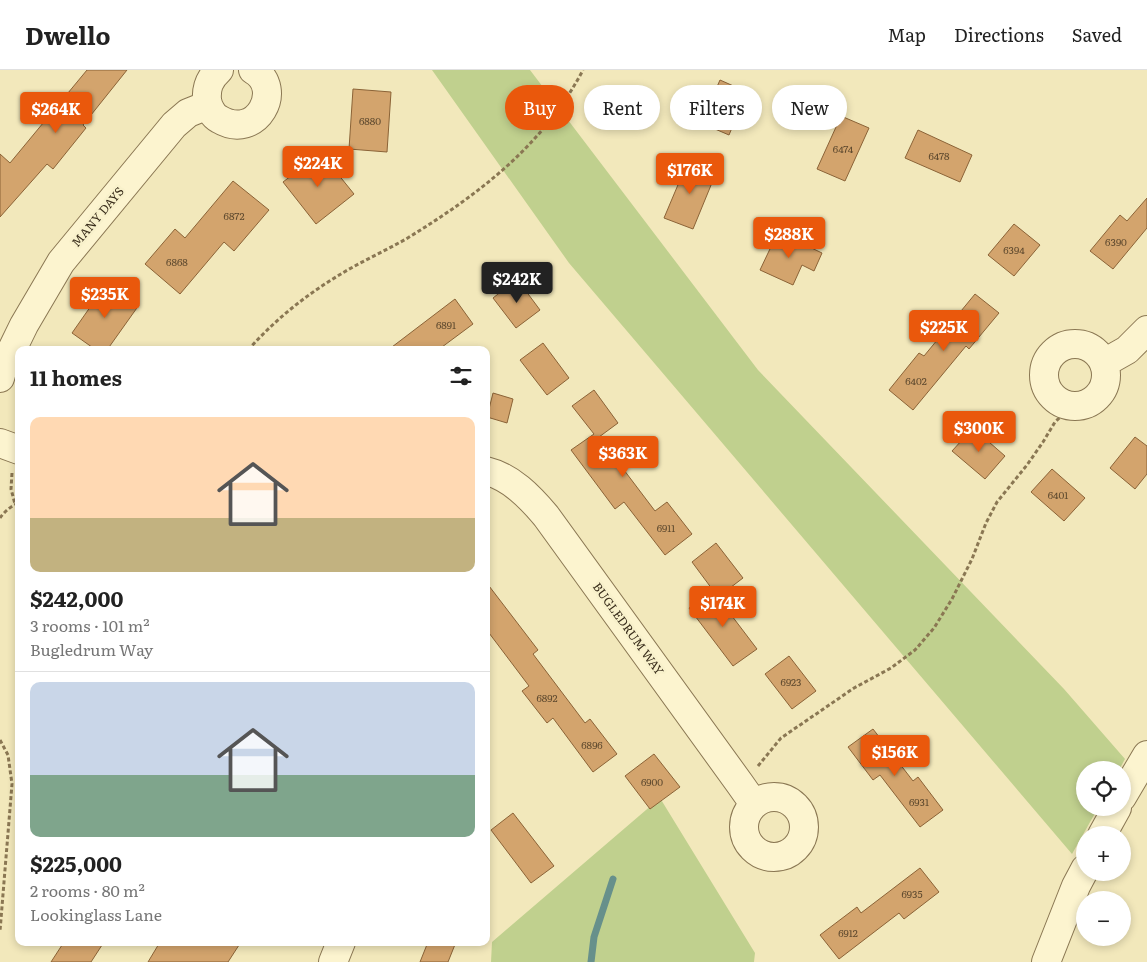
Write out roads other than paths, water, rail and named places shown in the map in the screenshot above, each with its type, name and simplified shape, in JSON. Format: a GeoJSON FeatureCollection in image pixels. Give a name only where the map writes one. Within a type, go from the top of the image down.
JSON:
{"type":"FeatureCollection","features":[{"type":"Feature","properties":{"kind":"street"},"geometry":{"type":"LineString","coordinates":[[220,70],[214,75],[207,90],[208,105],[216,117],[227,124],[243,125],[254,120],[263,110],[267,96],[265,84],[257,72],[253,70]]}},
{"type":"Feature","properties":{"kind":"street","name":"MANY DAYS"},"geometry":{"type":"LineString","coordinates":[[0,378],[24,324],[61,262],[174,125],[188,114],[208,105]]}},
{"type":"Feature","properties":{"kind":"street"},"geometry":{"type":"LineString","coordinates":[[1104,363],[1127,350],[1147,330]]}},
{"type":"Feature","properties":{"kind":"street"},"geometry":{"type":"LineString","coordinates":[[1077,343],[1089,346],[1099,354],[1104,363],[1107,374],[1105,386],[1095,399],[1084,405],[1072,406],[1059,402],[1048,392],[1043,378],[1045,363],[1053,351],[1066,344],[1077,343]]}},
{"type":"Feature","properties":{"kind":"street"},"geometry":{"type":"LineString","coordinates":[[0,443],[15,449]]}},
{"type":"Feature","properties":{"kind":"street","name":"BUGLEDRUM WAY"},"geometry":{"type":"LineString","coordinates":[[490,473],[511,482],[528,496],[546,516],[747,794]]}},
{"type":"Feature","properties":{"kind":"street"},"geometry":{"type":"LineString","coordinates":[[1131,781],[1147,755]]}},
{"type":"Feature","properties":{"kind":"street"},"geometry":{"type":"LineString","coordinates":[[1046,962],[1079,881]]}},
{"type":"Feature","properties":{"kind":"street"},"geometry":{"type":"LineString","coordinates":[[333,962],[339,946]]}},
{"type":"Feature","properties":{"kind":"waterway"},"geometry":{"type":"LineString","coordinates":[[591,962],[594,937],[613,879]]}}]}
